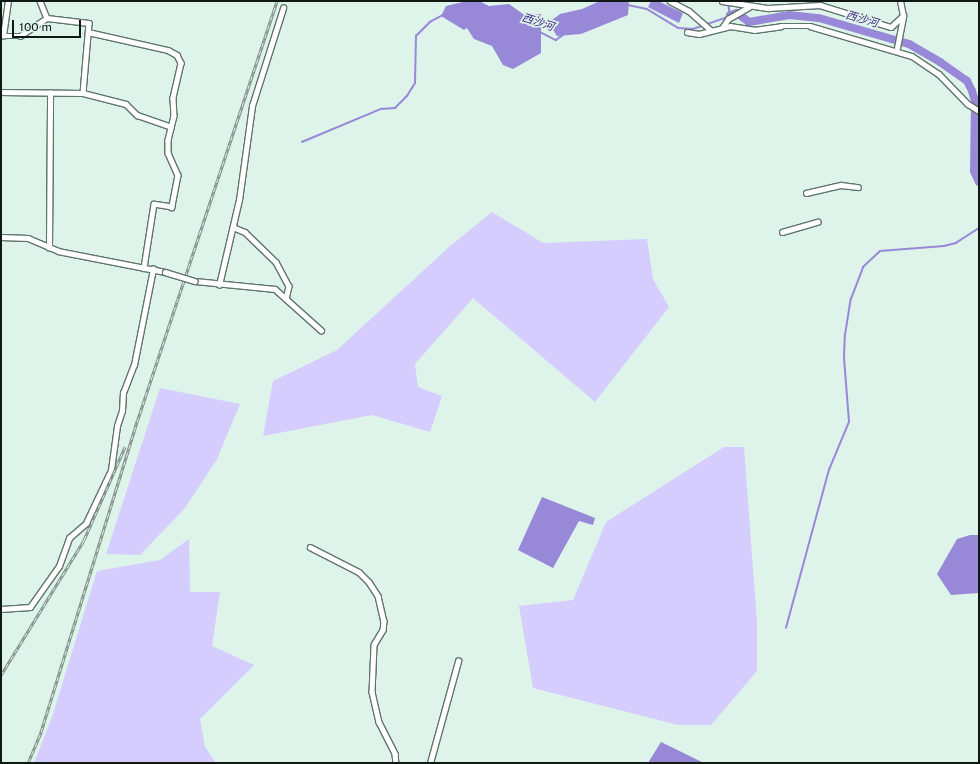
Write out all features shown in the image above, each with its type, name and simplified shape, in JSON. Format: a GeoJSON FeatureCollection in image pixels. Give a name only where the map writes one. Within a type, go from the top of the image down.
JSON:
{"type":"FeatureCollection","features":[{"type":"Feature","properties":{"kind":"street"},"geometry":{"type":"LineString","coordinates":[[8,1],[2,36],[20,36],[47,18],[89,23],[83,93]]}},
{"type":"Feature","properties":{"kind":"street"},"geometry":{"type":"LineString","coordinates":[[40,1],[47,18]]}},
{"type":"Feature","properties":{"kind":"street"},"geometry":{"type":"LineString","coordinates":[[670,1],[690,11],[711,30]]}},
{"type":"Feature","properties":{"kind":"street"},"geometry":{"type":"LineString","coordinates":[[722,1],[749,7],[768,8],[820,4],[891,27],[903,16]]}},
{"type":"Feature","properties":{"kind":"street"},"geometry":{"type":"LineString","coordinates":[[896,48],[901,32],[903,16],[900,1]]}},
{"type":"Feature","properties":{"kind":"street"},"geometry":{"type":"LineString","coordinates":[[722,28],[728,19],[749,7]]}},
{"type":"Feature","properties":{"kind":"street"},"geometry":{"type":"LineString","coordinates":[[219,285],[245,165],[252,106],[283,8]]}},
{"type":"Feature","properties":{"kind":"street"},"geometry":{"type":"LineString","coordinates":[[687,32],[699,34],[730,26],[754,30],[810,26],[912,56],[939,74],[968,104],[979,111]]}},
{"type":"Feature","properties":{"kind":"street"},"geometry":{"type":"LineString","coordinates":[[88,32],[168,50],[177,55],[181,63],[173,98],[168,153],[178,175],[172,207],[154,204],[144,268]]}},
{"type":"Feature","properties":{"kind":"street"},"geometry":{"type":"LineString","coordinates":[[1,92],[83,93],[126,104],[137,115],[171,127]]}},
{"type":"Feature","properties":{"kind":"street"},"geometry":{"type":"LineString","coordinates":[[50,93],[50,248]]}},
{"type":"Feature","properties":{"kind":"street"},"geometry":{"type":"LineString","coordinates":[[806,193],[841,185],[858,187]]}},
{"type":"Feature","properties":{"kind":"street"},"geometry":{"type":"LineString","coordinates":[[782,232],[818,222]]}},
{"type":"Feature","properties":{"kind":"street"},"geometry":{"type":"LineString","coordinates":[[232,227],[245,232],[276,262],[290,286],[286,299]]}},
{"type":"Feature","properties":{"kind":"street"},"geometry":{"type":"LineString","coordinates":[[1,237],[28,238],[50,248],[153,269],[195,282],[275,289],[321,330]]}},
{"type":"Feature","properties":{"kind":"street"},"geometry":{"type":"LineString","coordinates":[[1,609],[30,607],[59,566],[69,538],[86,523],[111,470],[117,426],[122,411],[123,392],[134,365],[153,269]]}},
{"type":"Feature","properties":{"kind":"street"},"geometry":{"type":"LineString","coordinates":[[310,547],[359,572],[369,582],[378,596],[384,621],[383,630],[374,645],[372,692],[379,722],[395,754],[396,763]]}},
{"type":"Feature","properties":{"kind":"street"},"geometry":{"type":"LineString","coordinates":[[430,763],[458,661]]}},
{"type":"Feature","properties":{"kind":"shaded area"},"geometry":{"type":"Polygon","coordinates":[[[492,212],[543,243],[647,239],[653,279],[669,307],[595,402],[473,298],[415,364],[418,387],[442,396],[430,432],[372,415],[263,436],[273,381],[337,350],[449,247],[492,212]]]}},
{"type":"Feature","properties":{"kind":"shaded area"},"geometry":{"type":"Polygon","coordinates":[[[160,388],[240,404],[217,459],[185,508],[140,555],[106,554],[160,388]]]}},
{"type":"Feature","properties":{"kind":"shaded area"},"geometry":{"type":"Polygon","coordinates":[[[724,447],[744,447],[757,623],[757,671],[711,725],[678,725],[533,688],[519,606],[573,600],[606,522],[724,447]]]}},
{"type":"Feature","properties":{"kind":"shaded area"},"geometry":{"type":"Polygon","coordinates":[[[189,539],[190,592],[220,592],[212,646],[254,665],[200,719],[205,747],[216,763],[34,763],[52,717],[97,571],[160,560],[189,539]]]}},
{"type":"Feature","properties":{"kind":"water"},"geometry":{"type":"Polygon","coordinates":[[[467,1],[479,1],[489,6],[509,4],[523,14],[541,14],[541,53],[513,69],[503,65],[492,46],[474,39],[467,28],[464,30],[441,16],[446,6],[467,1]]]}},
{"type":"Feature","properties":{"kind":"water"},"geometry":{"type":"Polygon","coordinates":[[[600,1],[629,1],[628,15],[581,34],[557,36],[553,30],[552,20],[560,14],[582,9],[600,1]]]}},
{"type":"Feature","properties":{"kind":"water"},"geometry":{"type":"Polygon","coordinates":[[[651,1],[658,1],[683,13],[679,23],[648,7],[651,1]]]}},
{"type":"Feature","properties":{"kind":"water"},"geometry":{"type":"Polygon","coordinates":[[[542,497],[595,518],[593,525],[579,521],[553,568],[518,550],[542,497]]]}},
{"type":"Feature","properties":{"kind":"water"},"geometry":{"type":"Polygon","coordinates":[[[970,535],[979,535],[979,593],[951,595],[937,574],[957,539],[970,535]]]}},
{"type":"Feature","properties":{"kind":"water"},"geometry":{"type":"Polygon","coordinates":[[[661,742],[704,763],[648,763],[661,742]]]}},
{"type":"Feature","properties":{"kind":"waterway","name":"西沙河"},"geometry":{"type":"LineString","coordinates":[[628,5],[647,9],[679,28],[693,29],[730,16],[728,3]]}},
{"type":"Feature","properties":{"kind":"waterway","name":"西沙河"},"geometry":{"type":"LineString","coordinates":[[730,15],[737,13],[749,22],[789,15],[819,18],[909,44],[940,62],[967,81],[972,91],[975,101],[974,171],[979,182]]}},
{"type":"Feature","properties":{"kind":"waterway","name":"西沙河"},"geometry":{"type":"LineString","coordinates":[[302,142],[381,109],[395,108],[407,96],[415,83],[416,36],[430,22],[443,15]]}},
{"type":"Feature","properties":{"kind":"waterway","name":"西沙河"},"geometry":{"type":"LineString","coordinates":[[540,32],[556,40],[563,35]]}},
{"type":"Feature","properties":{"kind":"waterway"},"geometry":{"type":"LineString","coordinates":[[786,628],[829,470],[849,422],[844,358],[845,335],[851,299],[863,267],[880,251],[944,246],[956,243],[979,228]]}},
{"type":"Feature","properties":{"kind":"railway"},"geometry":{"type":"LineString","coordinates":[[28,763],[41,732],[137,422],[277,1]]}},
{"type":"Feature","properties":{"kind":"railway"},"geometry":{"type":"LineString","coordinates":[[1,675],[84,540],[125,447]]}}]}
